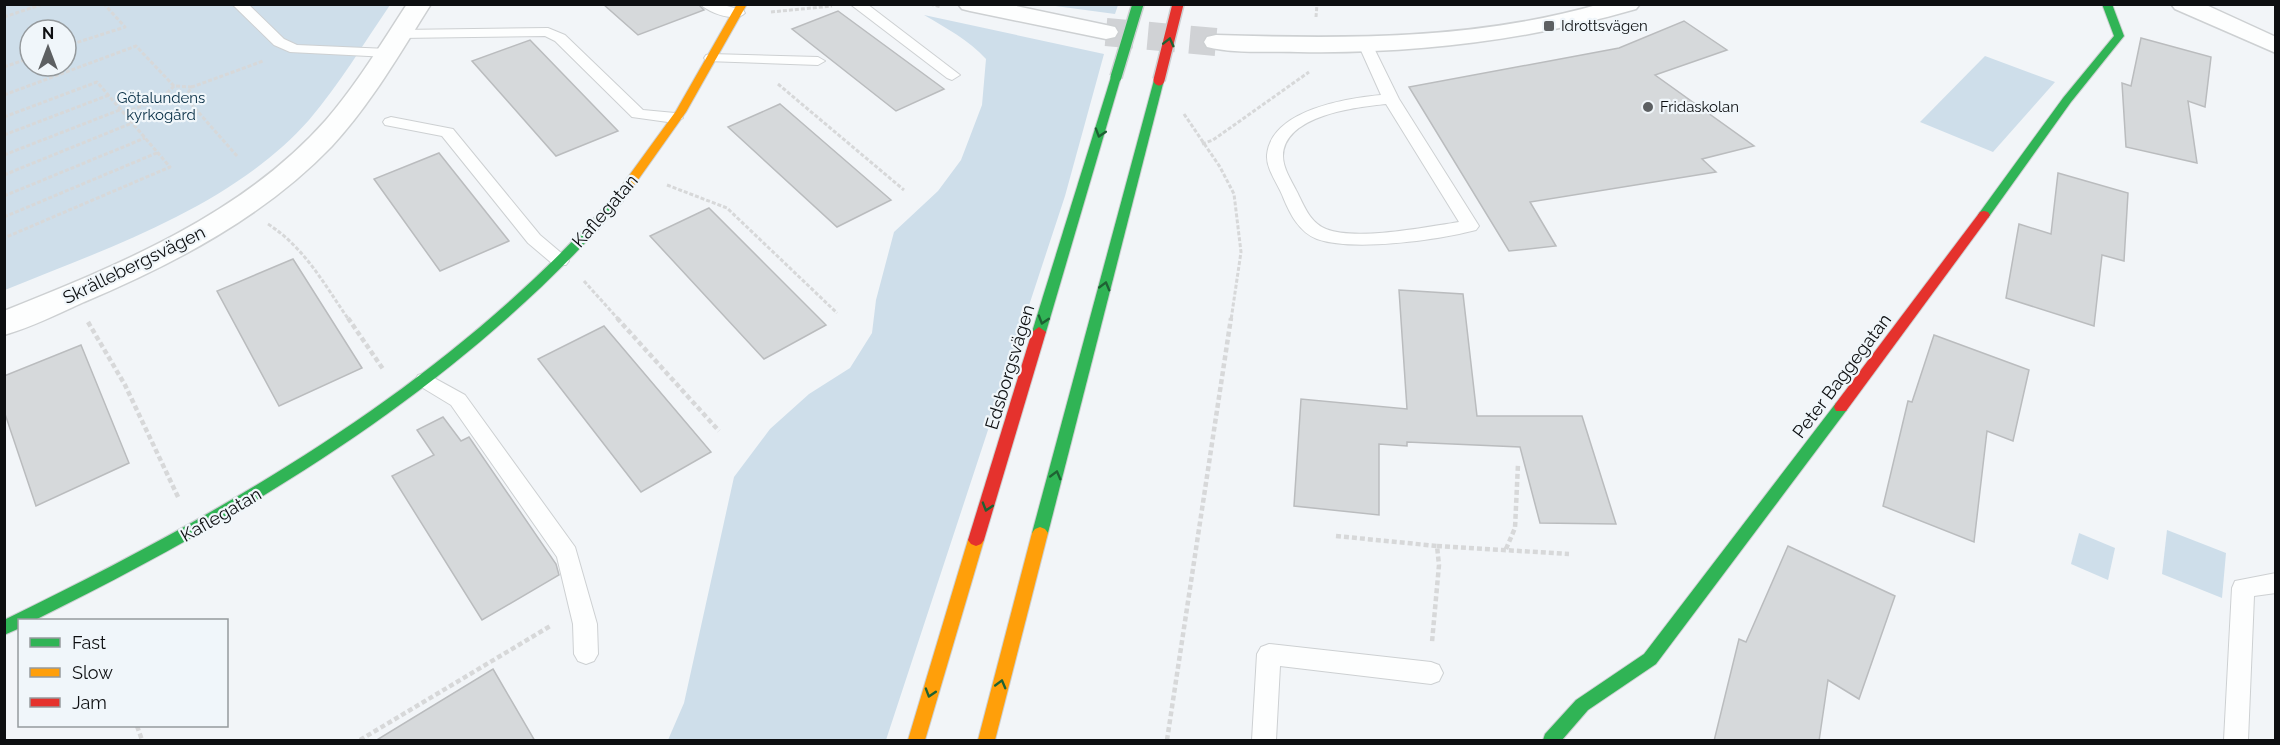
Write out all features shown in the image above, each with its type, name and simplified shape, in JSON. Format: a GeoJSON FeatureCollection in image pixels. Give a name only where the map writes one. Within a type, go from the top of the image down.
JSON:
{"type":"FeatureCollection","features":[{"type":"Feature","properties":{"kind":"main road","name":"Edsborgsvägen"},"geometry":{"type":"LineString","coordinates":[[916,741],[1138,4]]}},
{"type":"Feature","properties":{"kind":"main road"},"geometry":{"type":"LineString","coordinates":[[986,741],[1178,4]]}},
{"type":"Feature","properties":{"kind":"main road","name":"Peter Baggegatan"},"geometry":{"type":"LineString","coordinates":[[1551,741],[1562,723],[1615,680],[1650,659],[1923,298],[2067,100],[2118,36],[2108,4]]}},
{"type":"Feature","properties":{"kind":"main road","name":"Kaflegatan"},"geometry":{"type":"LineString","coordinates":[[23,619],[128,568],[261,494],[425,380],[501,317],[560,261],[638,173],[675,118],[740,9]]}},
{"type":"Feature","properties":{"kind":"main road","name":"Kaflegatan"},"geometry":{"type":"LineString","coordinates":[[4,628],[18,621]]}},
{"type":"Feature","properties":{"kind":"street","name":"Skrällebergsvägen"},"geometry":{"type":"LineString","coordinates":[[4,324],[103,284],[159,257],[199,235],[247,203],[321,141],[346,112],[419,4]]}},
{"type":"Feature","properties":{"kind":"street"},"geometry":{"type":"LineString","coordinates":[[970,4],[1106,32]]}},
{"type":"Feature","properties":{"kind":"street"},"geometry":{"type":"LineString","coordinates":[[1216,42],[1366,46],[1441,42],[1495,35],[1586,18],[1628,4]]}},
{"type":"Feature","properties":{"kind":"street"},"geometry":{"type":"LineString","coordinates":[[2183,4],[2276,46]]}},
{"type":"Feature","properties":{"kind":"lane"},"geometry":{"type":"LineString","coordinates":[[239,4],[279,42],[295,49],[548,32],[560,38],[638,114],[675,118]]}},
{"type":"Feature","properties":{"kind":"lane"},"geometry":{"type":"LineString","coordinates":[[707,4],[724,12],[740,9]]}},
{"type":"Feature","properties":{"kind":"lane"},"geometry":{"type":"LineString","coordinates":[[857,4],[952,75]]}},
{"type":"Feature","properties":{"kind":"lane"},"geometry":{"type":"LineString","coordinates":[[1366,46],[1375,70],[1391,99],[1470,226],[1403,235],[1359,237],[1328,236],[1314,230],[1299,216],[1275,156],[1280,141],[1294,126],[1340,105],[1391,99]]}},
{"type":"Feature","properties":{"kind":"lane"},"geometry":{"type":"LineString","coordinates":[[711,58],[818,61]]}},
{"type":"Feature","properties":{"kind":"lane"},"geometry":{"type":"LineString","coordinates":[[391,122],[447,132],[534,239],[560,261]]}},
{"type":"Feature","properties":{"kind":"lane"},"geometry":{"type":"LineString","coordinates":[[425,380],[458,400],[567,554],[585,624],[586,654]]}},
{"type":"Feature","properties":{"kind":"lane"},"geometry":{"type":"LineString","coordinates":[[2236,741],[2242,588],[2276,583]]}},
{"type":"Feature","properties":{"kind":"lane"},"geometry":{"type":"LineString","coordinates":[[1264,741],[1269,654],[1431,673]]}},
{"type":"Feature","properties":{"kind":"path"},"geometry":{"type":"LineString","coordinates":[[4,17],[43,4]]}},
{"type":"Feature","properties":{"kind":"path"},"geometry":{"type":"LineString","coordinates":[[78,42],[125,27],[104,4]]}},
{"type":"Feature","properties":{"kind":"path"},"geometry":{"type":"LineString","coordinates":[[740,9],[761,14],[835,5]]}},
{"type":"Feature","properties":{"kind":"path"},"geometry":{"type":"LineString","coordinates":[[4,95],[136,46],[174,86],[192,87],[295,49]]}},
{"type":"Feature","properties":{"kind":"path"},"geometry":{"type":"LineString","coordinates":[[766,59],[765,72],[904,190]]}},
{"type":"Feature","properties":{"kind":"path"},"geometry":{"type":"LineString","coordinates":[[1202,144],[1213,140],[1311,71]]}},
{"type":"Feature","properties":{"kind":"path"},"geometry":{"type":"LineString","coordinates":[[4,117],[98,82],[126,112],[132,123],[170,167],[4,238]]}},
{"type":"Feature","properties":{"kind":"path"},"geometry":{"type":"LineString","coordinates":[[162,98],[174,86]]}},
{"type":"Feature","properties":{"kind":"path"},"geometry":{"type":"LineString","coordinates":[[126,112],[162,98],[184,97],[192,87]]}},
{"type":"Feature","properties":{"kind":"path"},"geometry":{"type":"LineString","coordinates":[[4,135],[109,95]]}},
{"type":"Feature","properties":{"kind":"path"},"geometry":{"type":"LineString","coordinates":[[184,97],[237,156]]}},
{"type":"Feature","properties":{"kind":"path"},"geometry":{"type":"LineString","coordinates":[[1167,741],[1241,252],[1234,194],[1220,167],[1184,115],[1183,107]]}},
{"type":"Feature","properties":{"kind":"path"},"geometry":{"type":"LineString","coordinates":[[4,155],[122,109]]}},
{"type":"Feature","properties":{"kind":"path"},"geometry":{"type":"LineString","coordinates":[[4,176],[132,123]]}},
{"type":"Feature","properties":{"kind":"path"},"geometry":{"type":"LineString","coordinates":[[4,196],[145,138]]}},
{"type":"Feature","properties":{"kind":"path"},"geometry":{"type":"LineString","coordinates":[[4,217],[159,152]]}},
{"type":"Feature","properties":{"kind":"path"},"geometry":{"type":"LineString","coordinates":[[638,173],[727,208],[837,313]]}},
{"type":"Feature","properties":{"kind":"path"},"geometry":{"type":"LineString","coordinates":[[265,222],[290,238],[303,254],[384,369],[425,380]]}},
{"type":"Feature","properties":{"kind":"path"},"geometry":{"type":"LineString","coordinates":[[560,261],[594,289],[719,431]]}},
{"type":"Feature","properties":{"kind":"path"},"geometry":{"type":"LineString","coordinates":[[87,320],[125,385],[182,506],[203,527]]}},
{"type":"Feature","properties":{"kind":"path"},"geometry":{"type":"LineString","coordinates":[[1506,549],[1515,528],[1518,464]]}},
{"type":"Feature","properties":{"kind":"path"},"geometry":{"type":"LineString","coordinates":[[1336,536],[1437,546],[1569,554]]}},
{"type":"Feature","properties":{"kind":"path"},"geometry":{"type":"LineString","coordinates":[[1431,673],[1433,614],[1438,565],[1437,546]]}},
{"type":"Feature","properties":{"kind":"path"},"geometry":{"type":"LineString","coordinates":[[360,741],[581,607]]}},
{"type":"Feature","properties":{"kind":"green space"},"geometry":{"type":"Polygon","coordinates":[[[1118,4],[1115,14],[1048,5],[1118,4]]]}},
{"type":"Feature","properties":{"kind":"green space","name":"Götalundens kyrkogård"},"geometry":{"type":"Polygon","coordinates":[[[5,5],[390,5],[320,107],[278,150],[244,177],[207,201],[167,222],[5,290],[5,5]]]}},
{"type":"Feature","properties":{"kind":"green space"},"geometry":{"type":"Polygon","coordinates":[[[924,15],[1104,54],[1065,196],[886,740],[668,740],[684,703],[734,477],[770,429],[809,394],[850,368],[872,333],[876,300],[894,232],[938,191],[961,160],[982,105],[986,59],[965,40],[924,15]]]}},
{"type":"Feature","properties":{"kind":"green space"},"geometry":{"type":"Polygon","coordinates":[[[1985,56],[2055,82],[1993,152],[1920,122],[1985,56]]]}},
{"type":"Feature","properties":{"kind":"green space"},"geometry":{"type":"Polygon","coordinates":[[[2167,530],[2226,553],[2222,598],[2162,574],[2167,530]]]}},
{"type":"Feature","properties":{"kind":"green space"},"geometry":{"type":"Polygon","coordinates":[[[2079,533],[2115,548],[2108,580],[2071,564],[2079,533]]]}},
{"type":"Feature","properties":{"kind":"building"},"geometry":{"type":"Polygon","coordinates":[[[603,4],[698,4],[704,10],[638,35],[603,4]]]}},
{"type":"Feature","properties":{"kind":"building"},"geometry":{"type":"Polygon","coordinates":[[[838,11],[944,89],[896,111],[792,29],[838,11]]]}},
{"type":"Feature","properties":{"kind":"building"},"geometry":{"type":"Polygon","coordinates":[[[1684,21],[1727,50],[1655,75],[1754,146],[1702,159],[1716,172],[1530,202],[1556,246],[1509,251],[1409,87],[1619,48],[1684,21]]]}},
{"type":"Feature","properties":{"kind":"building"},"geometry":{"type":"Polygon","coordinates":[[[2141,38],[2211,57],[2205,107],[2188,101],[2197,163],[2126,147],[2122,83],[2131,86],[2141,38]]]}},
{"type":"Feature","properties":{"kind":"building"},"geometry":{"type":"Polygon","coordinates":[[[530,40],[618,131],[556,156],[472,61],[530,40]]]}},
{"type":"Feature","properties":{"kind":"building"},"geometry":{"type":"Polygon","coordinates":[[[780,104],[891,200],[837,227],[728,127],[780,104]]]}},
{"type":"Feature","properties":{"kind":"building"},"geometry":{"type":"Polygon","coordinates":[[[439,153],[509,241],[440,271],[374,179],[439,153]]]}},
{"type":"Feature","properties":{"kind":"building"},"geometry":{"type":"Polygon","coordinates":[[[2058,173],[2128,193],[2124,261],[2102,255],[2094,326],[2006,298],[2019,224],[2051,234],[2058,173]]]}},
{"type":"Feature","properties":{"kind":"building"},"geometry":{"type":"Polygon","coordinates":[[[709,208],[826,325],[764,359],[650,236],[709,208]]]}},
{"type":"Feature","properties":{"kind":"building"},"geometry":{"type":"Polygon","coordinates":[[[293,259],[362,368],[279,406],[217,291],[293,259]]]}},
{"type":"Feature","properties":{"kind":"building"},"geometry":{"type":"Polygon","coordinates":[[[1399,290],[1463,294],[1477,416],[1582,416],[1616,524],[1540,523],[1520,447],[1407,442],[1407,446],[1379,444],[1379,515],[1294,506],[1301,399],[1407,409],[1399,290]]]}},
{"type":"Feature","properties":{"kind":"building"},"geometry":{"type":"Polygon","coordinates":[[[604,326],[711,452],[641,492],[538,359],[604,326]]]}},
{"type":"Feature","properties":{"kind":"building"},"geometry":{"type":"Polygon","coordinates":[[[1934,335],[2029,370],[2013,441],[1987,431],[1974,542],[1883,506],[1908,401],[1912,402],[1934,335]]]}},
{"type":"Feature","properties":{"kind":"building"},"geometry":{"type":"Polygon","coordinates":[[[81,345],[129,463],[36,506],[4,411],[4,376],[81,345]]]}},
{"type":"Feature","properties":{"kind":"building"},"geometry":{"type":"Polygon","coordinates":[[[443,417],[461,441],[469,437],[556,564],[559,575],[482,620],[392,476],[434,455],[417,430],[443,417]]]}},
{"type":"Feature","properties":{"kind":"building"},"geometry":{"type":"Polygon","coordinates":[[[1788,546],[1895,596],[1859,699],[1828,680],[1819,741],[1714,741],[1739,639],[1746,642],[1788,546]]]}},
{"type":"Feature","properties":{"kind":"building"},"geometry":{"type":"Polygon","coordinates":[[[493,669],[535,741],[375,741],[493,669]]]}},
{"type":"Feature","properties":{"kind":"tunnel"},"geometry":{"type":"LineString","coordinates":[[1106,32],[1216,42]]}},
{"type":"Feature","properties":{"kind":"traffic: fast"},"geometry":{"type":"LineString","coordinates":[[1116,77],[1138,4]]}},
{"type":"Feature","properties":{"kind":"traffic: fast"},"geometry":{"type":"LineString","coordinates":[[1984,215],[2067,100],[2119,36],[2107,4]]}},
{"type":"Feature","properties":{"kind":"traffic: fast"},"geometry":{"type":"LineString","coordinates":[[1039,332],[1116,77]]}},
{"type":"Feature","properties":{"kind":"traffic: fast"},"geometry":{"type":"LineString","coordinates":[[1040,533],[1159,80]]}},
{"type":"Feature","properties":{"kind":"traffic: fast"},"geometry":{"type":"LineString","coordinates":[[23,619],[205,524],[269,486],[394,402],[511,307],[593,227],[619,198]]}},
{"type":"Feature","properties":{"kind":"traffic: fast"},"geometry":{"type":"LineString","coordinates":[[1551,740],[1582,705],[1650,659],[1841,407]]}},
{"type":"Feature","properties":{"kind":"traffic: fast"},"geometry":{"type":"LineString","coordinates":[[4,628],[18,621]]}},
{"type":"Feature","properties":{"kind":"traffic: slow"},"geometry":{"type":"LineString","coordinates":[[619,198],[681,112],[742,4]]}},
{"type":"Feature","properties":{"kind":"traffic: slow"},"geometry":{"type":"LineString","coordinates":[[986,740],[1040,533]]}},
{"type":"Feature","properties":{"kind":"traffic: slow"},"geometry":{"type":"LineString","coordinates":[[916,740],[976,540]]}},
{"type":"Feature","properties":{"kind":"traffic: jam"},"geometry":{"type":"LineString","coordinates":[[1159,80],[1178,4]]}},
{"type":"Feature","properties":{"kind":"traffic: jam"},"geometry":{"type":"LineString","coordinates":[[1841,407],[1984,215]]}},
{"type":"Feature","properties":{"kind":"traffic: jam"},"geometry":{"type":"LineString","coordinates":[[976,540],[1039,332]]}},
{"type":"Feature","properties":{"kind":"place","name":"Idrottsvägen"},"geometry":{"type":"Point","coordinates":[1549,26]}},
{"type":"Feature","properties":{"kind":"place","name":"Fridaskolan"},"geometry":{"type":"Point","coordinates":[1648,107]}}]}
